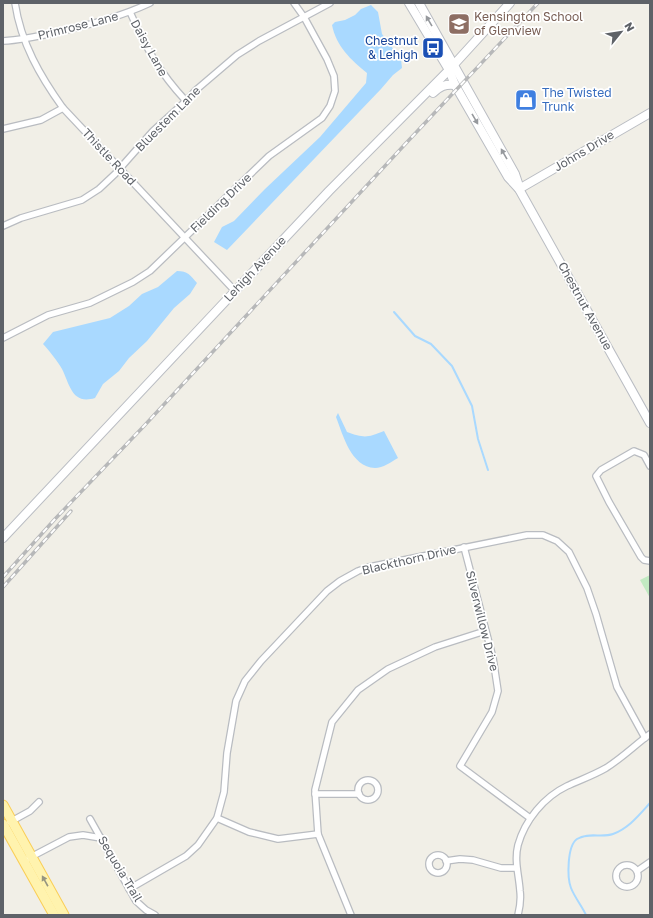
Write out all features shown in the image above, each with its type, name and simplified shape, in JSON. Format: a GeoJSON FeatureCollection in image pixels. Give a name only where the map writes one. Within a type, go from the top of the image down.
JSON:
{"type":"FeatureCollection","features":[{"type":"Feature","properties":{"kind":"main road"},"geometry":{"type":"LineString","coordinates":[[3,805],[6,824],[64,915]]}},
{"type":"Feature","properties":{"kind":"main road"},"geometry":{"type":"LineString","coordinates":[[27,859],[54,915]]}},
{"type":"Feature","properties":{"kind":"street","name":"Thistle Road"},"geometry":{"type":"LineString","coordinates":[[15,3],[24,39],[31,57],[45,83],[63,108],[235,291]]}},
{"type":"Feature","properties":{"kind":"street","name":"Primrose Lane"},"geometry":{"type":"LineString","coordinates":[[3,41],[24,39],[110,20],[150,3]]}},
{"type":"Feature","properties":{"kind":"street","name":"Fielding Drive"},"geometry":{"type":"LineString","coordinates":[[3,338],[48,315],[90,303],[133,282],[150,271],[269,156],[322,118],[330,106],[335,91],[334,76],[304,17],[294,3]]}},
{"type":"Feature","properties":{"kind":"street","name":"Bluestem Lane"},"geometry":{"type":"LineString","coordinates":[[3,226],[21,218],[82,200],[99,189],[120,169],[153,131],[196,90],[237,55],[259,41],[330,3]]}},
{"type":"Feature","properties":{"kind":"street","name":"Chestnut Avenue"},"geometry":{"type":"LineString","coordinates":[[409,3],[451,67],[515,174],[519,189]]}},
{"type":"Feature","properties":{"kind":"street","name":"Chestnut Avenue"},"geometry":{"type":"LineString","coordinates":[[419,3],[451,67],[455,85],[508,177],[519,189],[650,423]]}},
{"type":"Feature","properties":{"kind":"street","name":"Lehigh Avenue"},"geometry":{"type":"LineString","coordinates":[[3,538],[235,291],[451,67],[510,3]]}},
{"type":"Feature","properties":{"kind":"street","name":"Daisy Lane"},"geometry":{"type":"LineString","coordinates":[[130,12],[146,47],[157,66],[169,83],[186,101]]}},
{"type":"Feature","properties":{"kind":"street"},"geometry":{"type":"LineString","coordinates":[[352,168],[367,160],[438,88],[446,85],[455,85]]}},
{"type":"Feature","properties":{"kind":"street"},"geometry":{"type":"LineString","coordinates":[[3,129],[41,120],[63,108]]}},
{"type":"Feature","properties":{"kind":"street","name":"Johns Drive"},"geometry":{"type":"LineString","coordinates":[[519,189],[650,113]]}},
{"type":"Feature","properties":{"kind":"street"},"geometry":{"type":"LineString","coordinates":[[650,466],[644,455],[634,452],[600,470],[596,476],[640,557],[644,560],[650,561]]}},
{"type":"Feature","properties":{"kind":"street","name":"Blackthorn Drive"},"geometry":{"type":"LineString","coordinates":[[129,889],[186,856],[198,845],[217,818],[224,792],[227,753],[236,702],[245,681],[261,661],[323,595],[340,581],[369,567],[527,535],[543,535],[558,541],[569,552],[587,588],[618,687],[645,738]]}},
{"type":"Feature","properties":{"kind":"street","name":"Silverwillow Drive"},"geometry":{"type":"LineString","coordinates":[[464,547],[493,658],[498,691],[492,712],[460,766],[530,818]]}},
{"type":"Feature","properties":{"kind":"street"},"geometry":{"type":"LineString","coordinates":[[351,915],[318,834],[315,794],[332,722],[358,690],[388,669],[435,647],[485,631]]}},
{"type":"Feature","properties":{"kind":"street"},"geometry":{"type":"LineString","coordinates":[[518,915],[520,891],[516,868],[518,845],[530,818],[551,796],[567,786],[606,768],[650,734]]}},
{"type":"Feature","properties":{"kind":"street"},"geometry":{"type":"LineString","coordinates":[[315,794],[359,794]]}},
{"type":"Feature","properties":{"kind":"street"},"geometry":{"type":"LineString","coordinates":[[6,824],[30,811],[39,802]]}},
{"type":"Feature","properties":{"kind":"street"},"geometry":{"type":"LineString","coordinates":[[217,818],[249,832],[278,839],[318,834]]}},
{"type":"Feature","properties":{"kind":"street","name":"Sequoia Trail"},"geometry":{"type":"LineString","coordinates":[[90,819],[136,901],[146,910],[155,915]]}},
{"type":"Feature","properties":{"kind":"street"},"geometry":{"type":"LineString","coordinates":[[27,859],[69,837],[83,834],[101,838]]}},
{"type":"Feature","properties":{"kind":"street"},"geometry":{"type":"LineString","coordinates":[[446,861],[460,859],[473,860],[501,868],[516,868]]}},
{"type":"Feature","properties":{"kind":"street"},"geometry":{"type":"LineString","coordinates":[[637,871],[650,862]]}},
{"type":"Feature","properties":{"kind":"green space"},"geometry":{"type":"Polygon","coordinates":[[[650,575],[650,598],[640,580],[650,575]]]}},
{"type":"Feature","properties":{"kind":"water"},"geometry":{"type":"Polygon","coordinates":[[[371,5],[378,12],[382,34],[401,59],[402,68],[393,75],[227,250],[214,242],[222,227],[234,221],[265,189],[320,137],[366,83],[367,73],[345,52],[337,40],[332,25],[335,22],[345,20],[355,15],[361,9],[371,5]]]}},
{"type":"Feature","properties":{"kind":"water"},"geometry":{"type":"Polygon","coordinates":[[[177,271],[186,273],[197,283],[190,294],[174,308],[147,341],[129,358],[119,371],[103,384],[95,398],[81,399],[77,396],[70,387],[62,369],[43,344],[53,332],[110,318],[129,306],[142,294],[158,287],[177,271]]]}},
{"type":"Feature","properties":{"kind":"water"},"geometry":{"type":"Polygon","coordinates":[[[338,413],[347,432],[366,436],[384,431],[398,458],[378,468],[367,466],[360,462],[349,449],[345,441],[336,417],[338,413]]]}},
{"type":"Feature","properties":{"kind":"waterway"},"geometry":{"type":"LineString","coordinates":[[394,312],[415,336],[431,344],[452,366],[472,406],[478,439],[488,470]]}},
{"type":"Feature","properties":{"kind":"waterway"},"geometry":{"type":"LineString","coordinates":[[586,915],[571,888],[569,870],[571,848],[577,839],[581,837],[590,835],[609,835],[619,831],[633,821],[650,803]]}},
{"type":"Feature","properties":{"kind":"railway"},"geometry":{"type":"LineString","coordinates":[[3,577],[55,519],[144,426],[538,3]]}},
{"type":"Feature","properties":{"kind":"railway"},"geometry":{"type":"LineString","coordinates":[[3,587],[71,511]]}},
{"type":"Feature","properties":{"kind":"place","name":"Kensington School of Glenview"},"geometry":{"type":"Point","coordinates":[459,24]}},
{"type":"Feature","properties":{"kind":"place","name":"Chestnut & Lehigh"},"geometry":{"type":"Point","coordinates":[433,48]}},
{"type":"Feature","properties":{"kind":"place","name":"The Twisted Trunk"},"geometry":{"type":"Point","coordinates":[526,100]}}]}
